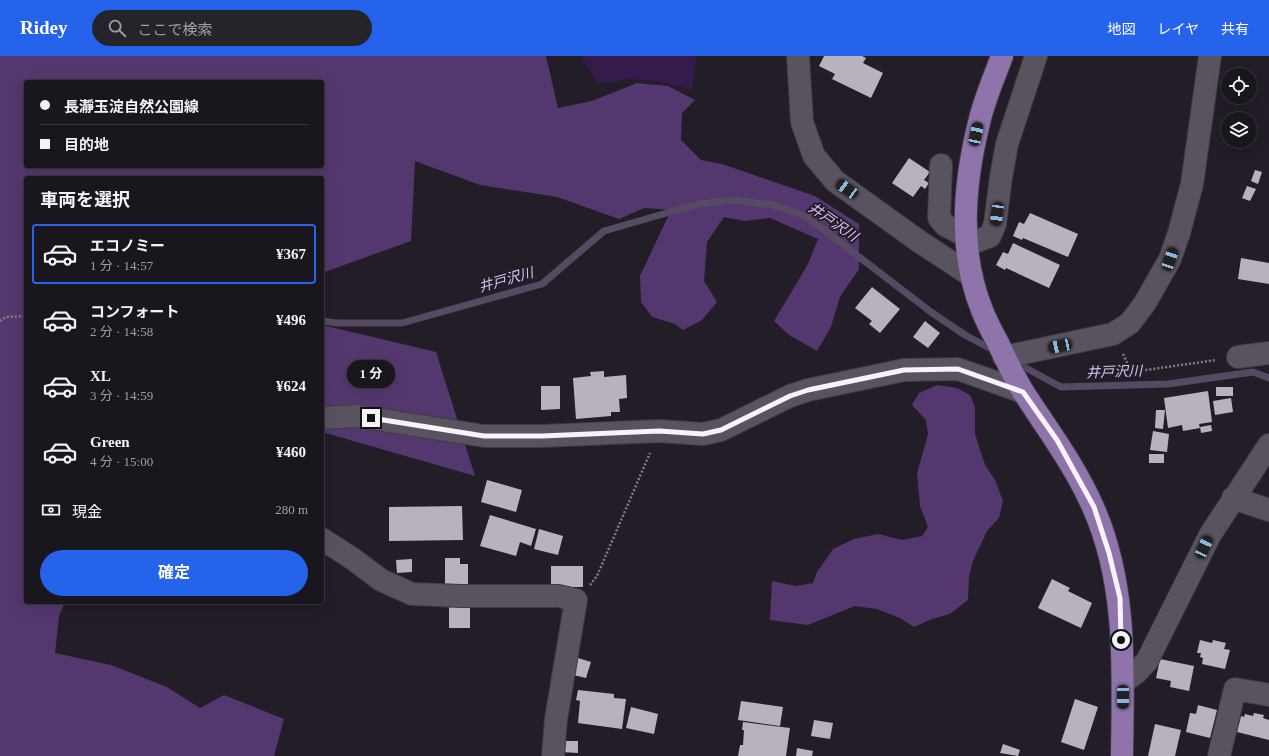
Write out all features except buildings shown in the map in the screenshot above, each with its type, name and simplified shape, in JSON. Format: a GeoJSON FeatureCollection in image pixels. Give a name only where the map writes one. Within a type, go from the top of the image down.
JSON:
{"type":"FeatureCollection","features":[{"type":"Feature","properties":{"kind":"main road"},"geometry":{"type":"LineString","coordinates":[[1002,56],[979,122],[968,173],[966,241],[972,276],[981,309],[1023,392],[1057,440],[1094,507],[1109,553],[1120,598],[1123,682],[1122,756]]}},
{"type":"Feature","properties":{"kind":"street"},"geometry":{"type":"LineString","coordinates":[[798,56],[802,122],[814,156],[835,181],[920,242],[972,276]]}},
{"type":"Feature","properties":{"kind":"street"},"geometry":{"type":"LineString","coordinates":[[941,164],[939,218],[945,225],[966,241],[990,236],[995,224],[1007,144],[1036,56]]}},
{"type":"Feature","properties":{"kind":"street"},"geometry":{"type":"LineString","coordinates":[[1004,357],[1113,334],[1130,323],[1145,303],[1170,259],[1179,233],[1192,184],[1210,56]]}},
{"type":"Feature","properties":{"kind":"street"},"geometry":{"type":"LineString","coordinates":[[1238,357],[1269,348]]}},
{"type":"Feature","properties":{"kind":"street"},"geometry":{"type":"LineString","coordinates":[[324,418],[357,416],[484,436],[542,436],[659,431],[703,434],[721,430],[790,396],[808,390],[904,370],[958,369],[1023,392]]}},
{"type":"Feature","properties":{"kind":"street"},"geometry":{"type":"LineString","coordinates":[[1123,682],[1136,673],[1147,661],[1210,535],[1269,445]]}},
{"type":"Feature","properties":{"kind":"street"},"geometry":{"type":"LineString","coordinates":[[1233,498],[1269,510]]}},
{"type":"Feature","properties":{"kind":"street"},"geometry":{"type":"LineString","coordinates":[[324,540],[353,559],[381,580],[412,594],[468,596],[558,596],[576,600],[556,719],[553,756]]}},
{"type":"Feature","properties":{"kind":"street"},"geometry":{"type":"LineString","coordinates":[[1219,756],[1235,689],[1269,695]]}},
{"type":"Feature","properties":{"kind":"path"},"geometry":{"type":"LineString","coordinates":[[0,321],[6,317],[24,316]]}},
{"type":"Feature","properties":{"kind":"path"},"geometry":{"type":"LineString","coordinates":[[1121,351],[1130,369],[1146,370],[1238,357]]}},
{"type":"Feature","properties":{"kind":"path"},"geometry":{"type":"LineString","coordinates":[[576,600],[597,576],[659,431]]}},
{"type":"Feature","properties":{"kind":"shaded area"},"geometry":{"type":"Polygon","coordinates":[[[0,56],[546,56],[558,108],[592,101],[637,83],[668,86],[695,100],[682,113],[681,140],[701,160],[722,164],[815,196],[859,224],[859,269],[840,297],[831,327],[817,351],[789,335],[774,321],[808,264],[818,239],[770,218],[744,221],[724,217],[707,242],[704,281],[717,302],[702,320],[683,330],[675,324],[652,317],[641,302],[640,276],[671,210],[644,208],[619,219],[557,197],[480,185],[415,161],[411,241],[324,272],[324,176],[24,176],[24,604],[64,604],[59,616],[55,653],[111,665],[167,687],[200,708],[224,695],[284,719],[274,756],[0,756],[0,56]]]}},
{"type":"Feature","properties":{"kind":"shaded area"},"geometry":{"type":"Polygon","coordinates":[[[581,56],[696,56],[692,90],[657,81],[628,79],[598,84],[581,56]]]}},
{"type":"Feature","properties":{"kind":"shaded area"},"geometry":{"type":"Polygon","coordinates":[[[324,325],[436,352],[475,476],[324,433],[324,325]]]}},
{"type":"Feature","properties":{"kind":"shaded area"},"geometry":{"type":"Polygon","coordinates":[[[937,385],[957,388],[970,395],[975,407],[975,434],[985,465],[995,480],[1003,501],[999,518],[987,531],[973,561],[969,577],[968,600],[950,614],[932,619],[914,627],[900,618],[877,609],[855,606],[808,625],[770,620],[772,581],[796,586],[813,583],[817,572],[833,549],[854,539],[878,534],[902,540],[922,536],[928,527],[920,506],[917,473],[928,434],[926,420],[912,405],[919,393],[937,385]]]}},
{"type":"Feature","properties":{"kind":"waterway","name":"井戸沢川"},"geometry":{"type":"LineString","coordinates":[[324,321],[337,323],[402,323],[542,284],[604,231],[698,204],[733,200],[774,205],[807,217],[931,312],[965,335],[995,351]]}},
{"type":"Feature","properties":{"kind":"waterway","name":"井戸沢川"},"geometry":{"type":"LineString","coordinates":[[1013,361],[1061,387],[1168,384],[1253,372],[1269,378]]}},
{"type":"Feature","properties":{"kind":"route"},"geometry":{"type":"LineString","coordinates":[[371,418],[484,436],[542,436],[659,431],[703,434],[721,430],[790,396],[808,390],[904,370],[958,369],[1023,392],[1057,440],[1094,507],[1109,553],[1120,598],[1121,640]]}}]}
